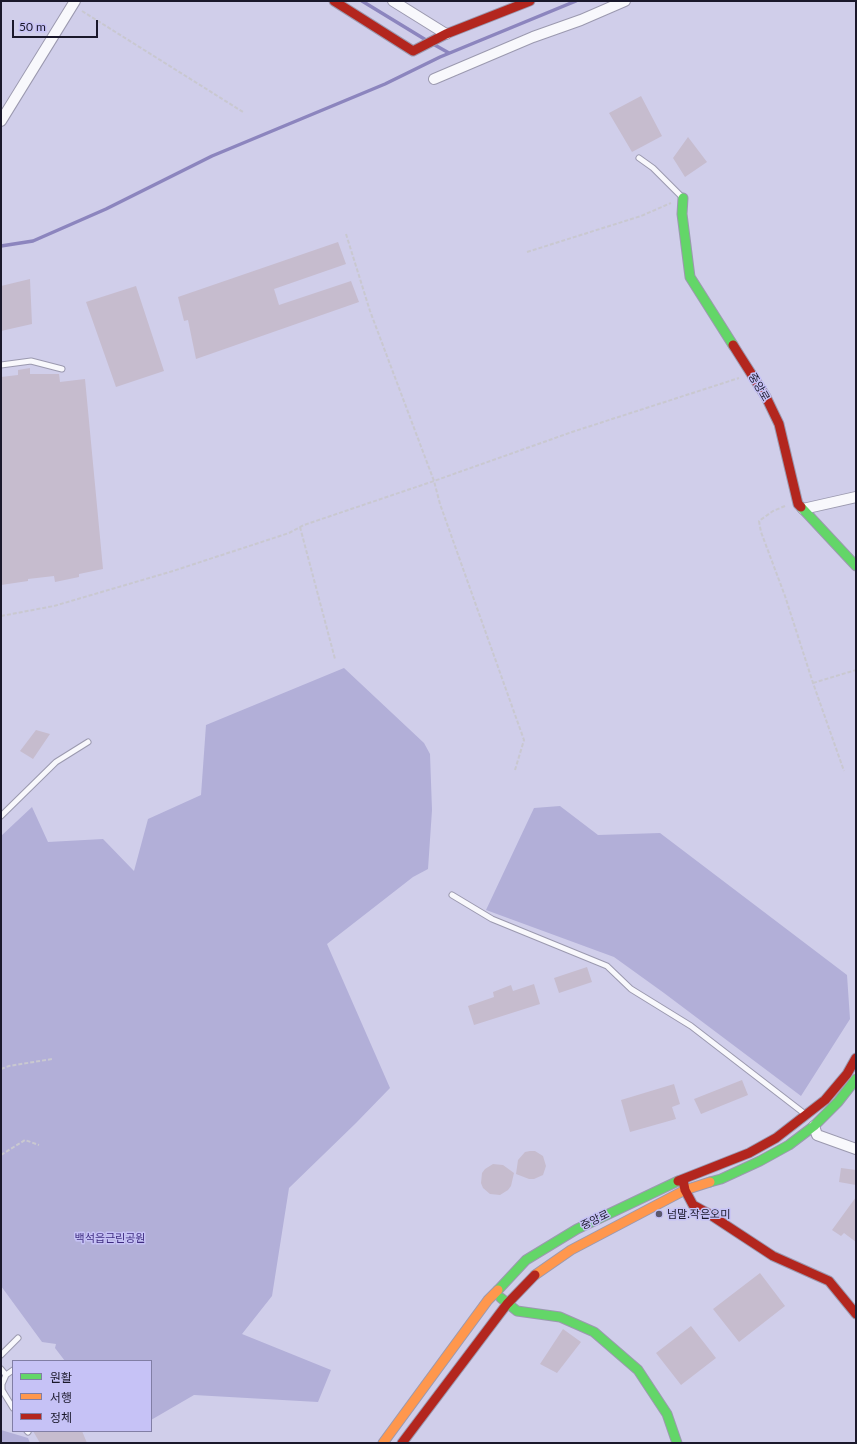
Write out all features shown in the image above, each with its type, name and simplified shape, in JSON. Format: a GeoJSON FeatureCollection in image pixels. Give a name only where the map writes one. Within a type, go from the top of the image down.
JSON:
{"type":"FeatureCollection","features":[{"type":"Feature","properties":{"kind":"main road"},"geometry":{"type":"LineString","coordinates":[[334,1],[413,50],[444,35],[530,1]]}},
{"type":"Feature","properties":{"kind":"main road","name":"중앙로"},"geometry":{"type":"LineString","coordinates":[[683,198],[682,214],[690,277],[766,397],[779,424],[801,507],[856,566]]}},
{"type":"Feature","properties":{"kind":"main road","name":"중앙로"},"geometry":{"type":"LineString","coordinates":[[383,1443],[488,1300],[526,1260],[577,1229],[712,1166],[749,1153],[776,1138],[826,1100],[847,1074],[856,1058]]}},
{"type":"Feature","properties":{"kind":"main road","name":"중앙로"},"geometry":{"type":"LineString","coordinates":[[402,1443],[507,1304],[538,1272],[571,1250],[685,1190],[721,1179],[760,1161],[789,1145],[814,1126],[838,1102],[856,1079]]}},
{"type":"Feature","properties":{"kind":"main road"},"geometry":{"type":"LineString","coordinates":[[683,1179],[685,1190],[693,1205],[773,1256],[829,1281],[856,1314]]}},
{"type":"Feature","properties":{"kind":"main road"},"geometry":{"type":"LineString","coordinates":[[495,1293],[517,1311],[560,1317],[594,1332],[638,1370],[667,1414],[677,1443]]}},
{"type":"Feature","properties":{"kind":"street"},"geometry":{"type":"LineString","coordinates":[[393,1],[444,35]]}},
{"type":"Feature","properties":{"kind":"street"},"geometry":{"type":"LineString","coordinates":[[434,79],[533,37],[581,20],[625,1]]}},
{"type":"Feature","properties":{"kind":"street"},"geometry":{"type":"LineString","coordinates":[[1,121],[70,2]]}},
{"type":"Feature","properties":{"kind":"street"},"geometry":{"type":"LineString","coordinates":[[801,507],[856,497]]}},
{"type":"Feature","properties":{"kind":"street"},"geometry":{"type":"LineString","coordinates":[[814,1126],[817,1135],[856,1149]]}},
{"type":"Feature","properties":{"kind":"lane"},"geometry":{"type":"LineString","coordinates":[[639,158],[653,168],[683,198]]}},
{"type":"Feature","properties":{"kind":"lane"},"geometry":{"type":"LineString","coordinates":[[1,365],[31,361],[62,368]]}},
{"type":"Feature","properties":{"kind":"lane"},"geometry":{"type":"LineString","coordinates":[[1,816],[56,762],[88,742]]}},
{"type":"Feature","properties":{"kind":"lane"},"geometry":{"type":"LineString","coordinates":[[452,895],[492,919],[607,966],[631,988],[692,1026],[806,1115],[814,1126]]}},
{"type":"Feature","properties":{"kind":"lane"},"geometry":{"type":"LineString","coordinates":[[1,1355],[18,1338]]}},
{"type":"Feature","properties":{"kind":"lane"},"geometry":{"type":"LineString","coordinates":[[1,1369],[6,1375]]}},
{"type":"Feature","properties":{"kind":"lane"},"geometry":{"type":"LineString","coordinates":[[12,1371],[6,1375],[2,1384],[2,1390],[12,1406]]}},
{"type":"Feature","properties":{"kind":"path"},"geometry":{"type":"LineString","coordinates":[[70,2],[243,112]]}},
{"type":"Feature","properties":{"kind":"path"},"geometry":{"type":"LineString","coordinates":[[527,252],[641,216],[683,198]]}},
{"type":"Feature","properties":{"kind":"path"},"geometry":{"type":"LineString","coordinates":[[346,234],[370,311],[434,481],[440,504],[524,740],[515,770]]}},
{"type":"Feature","properties":{"kind":"path"},"geometry":{"type":"LineString","coordinates":[[1,616],[54,606],[147,579],[289,533],[300,527],[572,432],[752,374]]}},
{"type":"Feature","properties":{"kind":"path"},"geometry":{"type":"LineString","coordinates":[[801,507],[788,506],[773,511],[760,521],[761,532],[785,596],[813,683],[844,771]]}},
{"type":"Feature","properties":{"kind":"path"},"geometry":{"type":"LineString","coordinates":[[300,527],[335,659]]}},
{"type":"Feature","properties":{"kind":"path"},"geometry":{"type":"LineString","coordinates":[[813,683],[856,670]]}},
{"type":"Feature","properties":{"kind":"path"},"geometry":{"type":"LineString","coordinates":[[1,1069],[8,1066],[52,1059]]}},
{"type":"Feature","properties":{"kind":"path"},"geometry":{"type":"LineString","coordinates":[[1,1155],[25,1140],[40,1145]]}},
{"type":"Feature","properties":{"kind":"green space","name":"백석읍근린공원"},"geometry":{"type":"Polygon","coordinates":[[[344,668],[424,743],[430,754],[432,810],[428,869],[413,877],[327,944],[390,1088],[289,1188],[272,1296],[242,1334],[331,1370],[318,1402],[194,1395],[152,1419],[152,1360],[64,1360],[55,1348],[56,1344],[42,1342],[1,1286],[1,836],[32,807],[48,842],[103,839],[134,871],[148,819],[201,795],[206,725],[344,668]]]}},
{"type":"Feature","properties":{"kind":"green space"},"geometry":{"type":"Polygon","coordinates":[[[560,806],[598,835],[660,833],[847,975],[850,1019],[801,1096],[614,957],[486,910],[534,808],[560,806]]]}},
{"type":"Feature","properties":{"kind":"green space"},"geometry":{"type":"Polygon","coordinates":[[[1,1430],[28,1438],[30,1443],[1,1443],[1,1430]]]}},
{"type":"Feature","properties":{"kind":"building"},"geometry":{"type":"Polygon","coordinates":[[[641,96],[662,136],[632,152],[609,113],[641,96]]]}},
{"type":"Feature","properties":{"kind":"building"},"geometry":{"type":"Polygon","coordinates":[[[688,137],[707,162],[685,177],[673,158],[688,137]]]}},
{"type":"Feature","properties":{"kind":"building"},"geometry":{"type":"Polygon","coordinates":[[[338,242],[346,264],[274,289],[279,305],[351,281],[359,302],[196,359],[188,320],[184,321],[178,297],[338,242]]]}},
{"type":"Feature","properties":{"kind":"building"},"geometry":{"type":"Polygon","coordinates":[[[30,279],[32,324],[1,331],[1,286],[30,279]]]}},
{"type":"Feature","properties":{"kind":"building"},"geometry":{"type":"Polygon","coordinates":[[[136,286],[164,371],[116,387],[86,302],[136,286]]]}},
{"type":"Feature","properties":{"kind":"building"},"geometry":{"type":"Polygon","coordinates":[[[30,368],[30,374],[59,374],[60,382],[85,379],[103,569],[79,574],[79,577],[55,582],[54,576],[28,579],[28,581],[1,585],[1,377],[18,375],[18,370],[30,368]]]}},
{"type":"Feature","properties":{"kind":"building"},"geometry":{"type":"Polygon","coordinates":[[[36,730],[50,734],[33,759],[20,751],[36,730]]]}},
{"type":"Feature","properties":{"kind":"building"},"geometry":{"type":"Polygon","coordinates":[[[587,967],[592,982],[559,993],[554,978],[587,967]]]}},
{"type":"Feature","properties":{"kind":"building"},"geometry":{"type":"Polygon","coordinates":[[[534,984],[540,1004],[474,1025],[468,1006],[494,997],[493,992],[511,985],[513,991],[534,984]]]}},
{"type":"Feature","properties":{"kind":"building"},"geometry":{"type":"Polygon","coordinates":[[[742,1080],[748,1095],[701,1114],[694,1099],[742,1080]]]}},
{"type":"Feature","properties":{"kind":"building"},"geometry":{"type":"Polygon","coordinates":[[[674,1084],[680,1104],[672,1107],[676,1119],[630,1132],[621,1100],[674,1084]]]}},
{"type":"Feature","properties":{"kind":"building"},"geometry":{"type":"Polygon","coordinates":[[[535,1151],[543,1156],[546,1166],[543,1175],[534,1179],[529,1179],[516,1174],[518,1160],[525,1152],[535,1151]]]}},
{"type":"Feature","properties":{"kind":"building"},"geometry":{"type":"Polygon","coordinates":[[[493,1164],[503,1165],[514,1173],[511,1186],[500,1195],[490,1194],[483,1188],[481,1183],[482,1173],[493,1164]]]}},
{"type":"Feature","properties":{"kind":"building"},"geometry":{"type":"Polygon","coordinates":[[[841,1168],[856,1170],[856,1185],[839,1182],[841,1168]]]}},
{"type":"Feature","properties":{"kind":"building"},"geometry":{"type":"Polygon","coordinates":[[[856,1197],[856,1242],[844,1233],[841,1236],[832,1230],[856,1197]]]}},
{"type":"Feature","properties":{"kind":"building"},"geometry":{"type":"Polygon","coordinates":[[[760,1273],[785,1306],[739,1342],[713,1309],[760,1273]]]}},
{"type":"Feature","properties":{"kind":"building"},"geometry":{"type":"Polygon","coordinates":[[[691,1326],[716,1358],[681,1385],[656,1353],[691,1326]]]}},
{"type":"Feature","properties":{"kind":"building"},"geometry":{"type":"Polygon","coordinates":[[[563,1329],[581,1342],[557,1373],[540,1364],[563,1329]]]}},
{"type":"Feature","properties":{"kind":"building"},"geometry":{"type":"Polygon","coordinates":[[[34,1432],[82,1432],[87,1443],[40,1443],[34,1432]]]}},
{"type":"Feature","properties":{"kind":"waterway"},"geometry":{"type":"LineString","coordinates":[[362,1],[426,40]]}},
{"type":"Feature","properties":{"kind":"waterway"},"geometry":{"type":"LineString","coordinates":[[1,246],[33,241],[106,209],[212,156],[385,84],[440,57],[576,1]]}},
{"type":"Feature","properties":{"kind":"waterway"},"geometry":{"type":"LineString","coordinates":[[433,44],[449,53]]}},
{"type":"Feature","properties":{"kind":"traffic: fast"},"geometry":{"type":"LineString","coordinates":[[683,198],[682,214],[690,277],[733,345]]}},
{"type":"Feature","properties":{"kind":"traffic: fast"},"geometry":{"type":"LineString","coordinates":[[801,507],[856,566]]}},
{"type":"Feature","properties":{"kind":"traffic: fast"},"geometry":{"type":"LineString","coordinates":[[710,1182],[721,1179],[760,1161],[789,1145],[814,1126],[838,1102],[856,1079]]}},
{"type":"Feature","properties":{"kind":"traffic: fast"},"geometry":{"type":"LineString","coordinates":[[498,1290],[526,1260],[577,1229],[678,1181]]}},
{"type":"Feature","properties":{"kind":"traffic: fast"},"geometry":{"type":"LineString","coordinates":[[501,1298],[517,1311],[560,1317],[594,1332],[638,1370],[667,1414],[677,1443]]}},
{"type":"Feature","properties":{"kind":"traffic: slow"},"geometry":{"type":"LineString","coordinates":[[535,1275],[571,1250],[685,1190],[710,1182]]}},
{"type":"Feature","properties":{"kind":"traffic: slow"},"geometry":{"type":"LineString","coordinates":[[383,1443],[488,1300],[498,1290]]}},
{"type":"Feature","properties":{"kind":"traffic: jam"},"geometry":{"type":"LineString","coordinates":[[334,1],[413,51],[446,34],[530,1]]}},
{"type":"Feature","properties":{"kind":"traffic: jam"},"geometry":{"type":"LineString","coordinates":[[733,345],[766,397],[779,424],[798,504],[801,507]]}},
{"type":"Feature","properties":{"kind":"traffic: jam"},"geometry":{"type":"LineString","coordinates":[[678,1181],[749,1153],[776,1138],[825,1100],[847,1074],[856,1058]]}},
{"type":"Feature","properties":{"kind":"traffic: jam"},"geometry":{"type":"LineString","coordinates":[[683,1180],[685,1190],[693,1205],[773,1256],[829,1281],[856,1314]]}},
{"type":"Feature","properties":{"kind":"traffic: jam"},"geometry":{"type":"LineString","coordinates":[[402,1443],[507,1304],[535,1275]]}},
{"type":"Feature","properties":{"kind":"place","name":"넘말.작은오미"},"geometry":{"type":"Point","coordinates":[659,1214]}}]}
